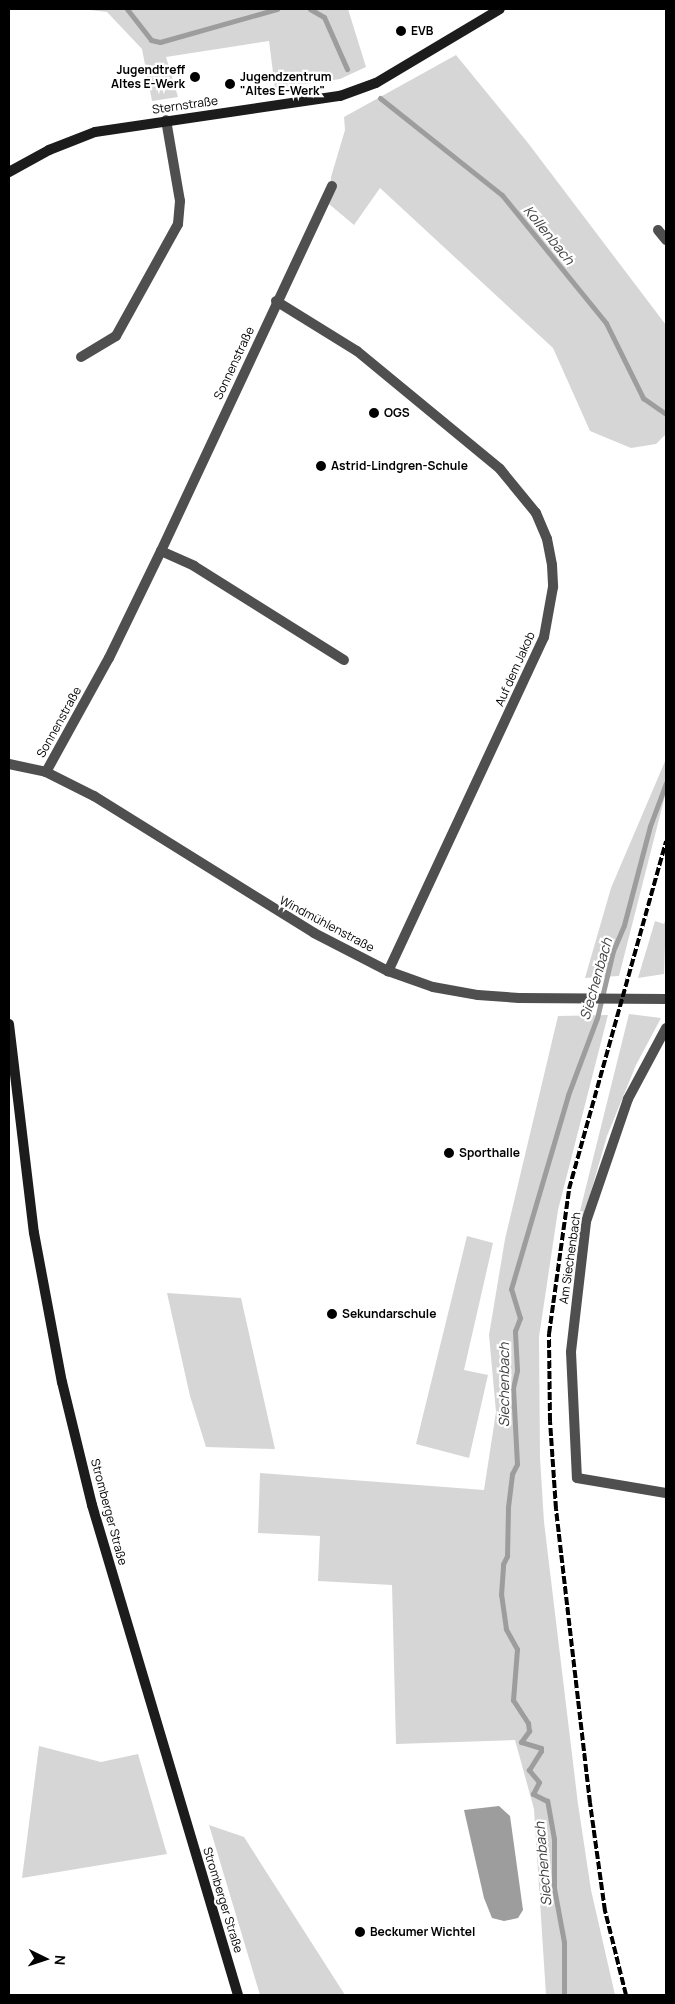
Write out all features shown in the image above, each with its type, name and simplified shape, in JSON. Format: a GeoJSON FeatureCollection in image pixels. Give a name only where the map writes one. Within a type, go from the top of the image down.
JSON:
{"type":"FeatureCollection","features":[{"type":"Feature","properties":{"kind":"main road","name":"Sternstraße"},"geometry":{"type":"LineString","coordinates":[[9,172],[49,150],[95,132],[349,92],[376,83],[500,9]]}},
{"type":"Feature","properties":{"kind":"main road","name":"Stromberger Straße"},"geometry":{"type":"LineString","coordinates":[[9,1024],[39,1268],[62,1382],[92,1505],[238,1995]]}},
{"type":"Feature","properties":{"kind":"street"},"geometry":{"type":"LineString","coordinates":[[81,357],[116,336],[178,224],[180,201],[166,120]]}},
{"type":"Feature","properties":{"kind":"street","name":"Sonnenstraße"},"geometry":{"type":"LineString","coordinates":[[46,772],[109,658],[161,551],[276,301],[332,186]]}},
{"type":"Feature","properties":{"kind":"street"},"geometry":{"type":"LineString","coordinates":[[658,230],[666,240]]}},
{"type":"Feature","properties":{"kind":"street","name":"Auf dem Jakob"},"geometry":{"type":"LineString","coordinates":[[276,301],[357,351],[500,469],[536,513],[547,540],[552,565],[553,587],[544,637],[388,971]]}},
{"type":"Feature","properties":{"kind":"street"},"geometry":{"type":"LineString","coordinates":[[161,551],[194,566],[344,660]]}},
{"type":"Feature","properties":{"kind":"street","name":"Windmühlenstraße"},"geometry":{"type":"LineString","coordinates":[[9,764],[46,772],[94,796],[265,905],[388,971],[433,987],[478,995],[666,999]]}},
{"type":"Feature","properties":{"kind":"street","name":"Am Siechenbach"},"geometry":{"type":"LineString","coordinates":[[666,1028],[628,1099],[586,1222],[570,1352],[577,1478],[666,1493]]}},
{"type":"Feature","properties":{"kind":"shaded area"},"geometry":{"type":"Polygon","coordinates":[[[82,9],[348,9],[366,67],[340,79],[275,88],[269,41],[166,57],[178,97],[152,101],[142,49],[107,12],[82,9]]]}},
{"type":"Feature","properties":{"kind":"shaded area"},"geometry":{"type":"Polygon","coordinates":[[[456,55],[528,143],[666,325],[666,434],[656,444],[631,448],[590,431],[553,348],[380,188],[354,225],[329,204],[331,177],[345,130],[344,117],[456,55]]]}},
{"type":"Feature","properties":{"kind":"shaded area"},"geometry":{"type":"Polygon","coordinates":[[[666,759],[666,792],[619,976],[585,978],[611,888],[666,759]]]}},
{"type":"Feature","properties":{"kind":"shaded area"},"geometry":{"type":"Polygon","coordinates":[[[666,918],[664,974],[638,978],[655,921],[664,924],[666,918]]]}},
{"type":"Feature","properties":{"kind":"shaded area"},"geometry":{"type":"Polygon","coordinates":[[[629,1014],[661,1018],[636,1065],[607,1136],[583,1219],[571,1289],[580,1211],[629,1014]]]}},
{"type":"Feature","properties":{"kind":"shaded area"},"geometry":{"type":"Polygon","coordinates":[[[608,1015],[558,1210],[539,1337],[540,1458],[544,1522],[578,1804],[591,1890],[615,1995],[546,1995],[534,1809],[515,1740],[396,1744],[392,1585],[318,1581],[320,1536],[258,1533],[260,1473],[484,1490],[496,1412],[489,1335],[505,1239],[558,1016],[608,1015]]]}},
{"type":"Feature","properties":{"kind":"shaded area"},"geometry":{"type":"Polygon","coordinates":[[[467,1236],[493,1243],[464,1370],[488,1375],[469,1458],[416,1444],[467,1236]]]}},
{"type":"Feature","properties":{"kind":"shaded area"},"geometry":{"type":"Polygon","coordinates":[[[167,1293],[241,1298],[275,1449],[206,1447],[190,1396],[167,1293]]]}},
{"type":"Feature","properties":{"kind":"shaded area"},"geometry":{"type":"Polygon","coordinates":[[[39,1746],[101,1762],[138,1754],[167,1854],[22,1878],[39,1746]]]}},
{"type":"Feature","properties":{"kind":"shaded area"},"geometry":{"type":"Polygon","coordinates":[[[499,1806],[510,1816],[523,1910],[518,1918],[504,1921],[492,1918],[484,1898],[464,1810],[499,1806]]]}},
{"type":"Feature","properties":{"kind":"shaded area"},"geometry":{"type":"Polygon","coordinates":[[[209,1825],[244,1837],[345,1995],[260,1995],[209,1825]]]}},
{"type":"Feature","properties":{"kind":"waterway","name":"Kollenbach"},"geometry":{"type":"LineString","coordinates":[[127,9],[151,40],[160,42],[277,9]]}},
{"type":"Feature","properties":{"kind":"waterway","name":"Kollenbach"},"geometry":{"type":"LineString","coordinates":[[310,9],[324,17],[347,69]]}},
{"type":"Feature","properties":{"kind":"waterway","name":"Kollenbach"},"geometry":{"type":"LineString","coordinates":[[380,98],[502,195],[606,323],[643,398],[666,414]]}},
{"type":"Feature","properties":{"kind":"waterway","name":"Siechenbach"},"geometry":{"type":"LineString","coordinates":[[564,1995],[564,1942],[554,1888],[554,1839],[547,1801],[533,1794],[539,1782],[529,1770],[541,1748],[521,1742],[529,1731],[528,1723],[513,1700],[517,1649],[506,1629],[501,1595],[503,1564],[507,1556],[508,1507],[512,1474],[517,1464],[513,1388],[517,1370],[515,1331],[520,1318],[511,1289],[568,1095],[597,1018],[613,951],[624,925],[650,826],[666,783]]}},
{"type":"Feature","properties":{"kind":"railway"},"geometry":{"type":"LineString","coordinates":[[626,1995],[605,1911],[590,1803],[556,1509],[550,1421],[549,1334],[569,1189],[666,841]]}},
{"type":"Feature","properties":{"kind":"place","name":"EVB"},"geometry":{"type":"Point","coordinates":[401,31]}},
{"type":"Feature","properties":{"kind":"place","name":"Jugendtreff Altes E-Werk"},"geometry":{"type":"Point","coordinates":[195,77]}},
{"type":"Feature","properties":{"kind":"place","name":"Jugendzentrum \"Altes E-Werk\""},"geometry":{"type":"Point","coordinates":[230,84]}},
{"type":"Feature","properties":{"kind":"place","name":"OGS"},"geometry":{"type":"Point","coordinates":[374,413]}},
{"type":"Feature","properties":{"kind":"place","name":"Astrid-Lindgren-Schule"},"geometry":{"type":"Point","coordinates":[321,466]}},
{"type":"Feature","properties":{"kind":"place","name":"Sporthalle"},"geometry":{"type":"Point","coordinates":[449,1153]}},
{"type":"Feature","properties":{"kind":"place","name":"Sekundarschule"},"geometry":{"type":"Point","coordinates":[332,1314]}},
{"type":"Feature","properties":{"kind":"place","name":"Beckumer Wichtel"},"geometry":{"type":"Point","coordinates":[360,1932]}}]}
